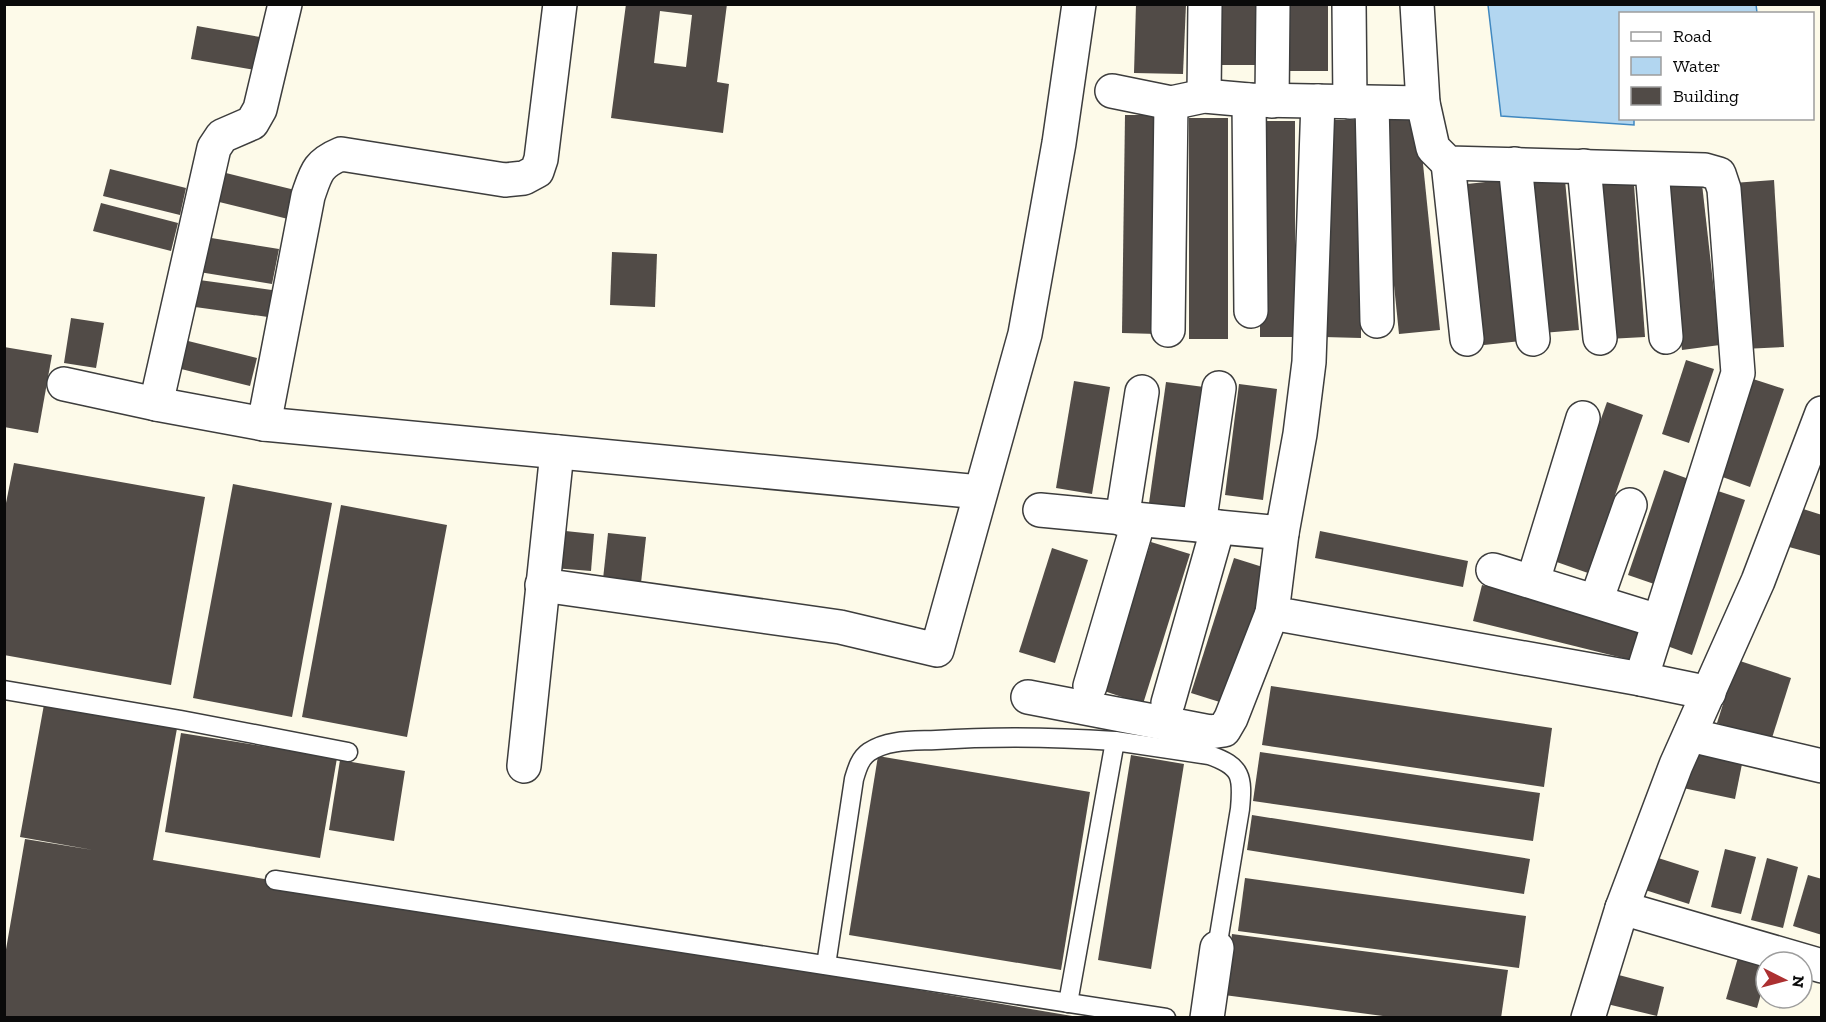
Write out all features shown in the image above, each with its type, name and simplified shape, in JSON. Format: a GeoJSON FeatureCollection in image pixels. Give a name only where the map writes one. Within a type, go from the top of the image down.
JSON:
{"type":"FeatureCollection","features":[{"type":"Feature","properties":{"kind":"street"},"geometry":{"type":"LineString","coordinates":[[156,404],[214,148],[222,136],[252,123],[260,109],[285,4]]}},
{"type":"Feature","properties":{"kind":"street"},"geometry":{"type":"LineString","coordinates":[[264,424],[308,196],[324,161],[341,154],[505,180],[524,178],[537,171],[541,159],[560,4]]}},
{"type":"Feature","properties":{"kind":"street"},"geometry":{"type":"LineString","coordinates":[[542,585],[840,627],[937,650],[1025,334],[1059,143],[1079,4]]}},
{"type":"Feature","properties":{"kind":"street"},"geometry":{"type":"LineString","coordinates":[[1204,96],[1205,4]]}},
{"type":"Feature","properties":{"kind":"street"},"geometry":{"type":"LineString","coordinates":[[1251,311],[1261,100],[1273,4]]}},
{"type":"Feature","properties":{"kind":"street"},"geometry":{"type":"LineString","coordinates":[[1349,4],[1361,102],[1377,321]]}},
{"type":"Feature","properties":{"kind":"street"},"geometry":{"type":"LineString","coordinates":[[1417,4],[1423,103],[1433,148],[1448,163],[1467,339]]}},
{"type":"Feature","properties":{"kind":"street"},"geometry":{"type":"LineString","coordinates":[[1112,91],[1171,103],[1204,96],[1261,100],[1423,103]]}},
{"type":"Feature","properties":{"kind":"street"},"geometry":{"type":"LineString","coordinates":[[1028,697],[1210,732],[1224,730],[1231,718],[1272,613],[1282,533],[1300,434],[1309,362],[1318,101]]}},
{"type":"Feature","properties":{"kind":"street"},"geometry":{"type":"LineString","coordinates":[[1168,330],[1171,103]]}},
{"type":"Feature","properties":{"kind":"street"},"geometry":{"type":"LineString","coordinates":[[1448,163],[1705,170],[1719,174],[1724,189],[1738,373],[1641,679]]}},
{"type":"Feature","properties":{"kind":"street"},"geometry":{"type":"LineString","coordinates":[[1515,164],[1533,339]]}},
{"type":"Feature","properties":{"kind":"street"},"geometry":{"type":"LineString","coordinates":[[1584,166],[1600,338]]}},
{"type":"Feature","properties":{"kind":"street"},"geometry":{"type":"LineString","coordinates":[[1652,170],[1666,337]]}},
{"type":"Feature","properties":{"kind":"street"},"geometry":{"type":"LineString","coordinates":[[64,384],[264,424],[980,492]]}},
{"type":"Feature","properties":{"kind":"street"},"geometry":{"type":"LineString","coordinates":[[1168,703],[1208,526],[1219,388]]}},
{"type":"Feature","properties":{"kind":"street"},"geometry":{"type":"LineString","coordinates":[[1090,686],[1131,519],[1142,392]]}},
{"type":"Feature","properties":{"kind":"street"},"geometry":{"type":"LineString","coordinates":[[1588,1017],[1622,908],[1690,735],[1758,580],[1821,413]]}},
{"type":"Feature","properties":{"kind":"street"},"geometry":{"type":"LineString","coordinates":[[1533,581],[1583,418]]}},
{"type":"Feature","properties":{"kind":"street"},"geometry":{"type":"LineString","coordinates":[[524,766],[557,452]]}},
{"type":"Feature","properties":{"kind":"street"},"geometry":{"type":"LineString","coordinates":[[1596,601],[1630,505]]}},
{"type":"Feature","properties":{"kind":"street"},"geometry":{"type":"LineString","coordinates":[[1040,510],[1282,533]]}},
{"type":"Feature","properties":{"kind":"street"},"geometry":{"type":"LineString","coordinates":[[1493,570],[1658,621]]}},
{"type":"Feature","properties":{"kind":"street"},"geometry":{"type":"LineString","coordinates":[[1272,613],[1709,693]]}},
{"type":"Feature","properties":{"kind":"street"},"geometry":{"type":"LineString","coordinates":[[1690,735],[1821,766]]}},
{"type":"Feature","properties":{"kind":"street"},"geometry":{"type":"LineString","coordinates":[[1622,908],[1821,966]]}},
{"type":"Feature","properties":{"kind":"street"},"geometry":{"type":"LineString","coordinates":[[1207,1017],[1216,948]]}},
{"type":"Feature","properties":{"kind":"lane"},"geometry":{"type":"LineString","coordinates":[[4,690],[181,720],[348,752]]}},
{"type":"Feature","properties":{"kind":"lane"},"geometry":{"type":"LineString","coordinates":[[826,965],[858,764],[867,753],[898,742],[990,736],[1053,736],[1115,741],[1209,755],[1224,760],[1234,768],[1240,776],[1242,790],[1216,948]]}},
{"type":"Feature","properties":{"kind":"lane"},"geometry":{"type":"LineString","coordinates":[[1068,1003],[1115,741]]}},
{"type":"Feature","properties":{"kind":"lane"},"geometry":{"type":"LineString","coordinates":[[275,880],[1166,1017]]}},
{"type":"Feature","properties":{"kind":"water"},"geometry":{"type":"Polygon","coordinates":[[[1756,4],[1757,12],[1619,12],[1619,120],[1634,120],[1634,125],[1501,116],[1488,5],[1756,4]]]}},
{"type":"Feature","properties":{"kind":"building"},"geometry":{"type":"Polygon","coordinates":[[[626,4],[727,4],[717,82],[729,84],[723,133],[611,118],[626,4]],[[660,11],[654,63],[686,67],[692,15],[660,11]]]}},
{"type":"Feature","properties":{"kind":"building"},"geometry":{"type":"Polygon","coordinates":[[[1136,4],[1186,4],[1183,74],[1134,73],[1136,4]]]}},
{"type":"Feature","properties":{"kind":"building"},"geometry":{"type":"Polygon","coordinates":[[[1217,4],[1258,4],[1258,65],[1217,65],[1217,4]]]}},
{"type":"Feature","properties":{"kind":"building"},"geometry":{"type":"Polygon","coordinates":[[[1285,5],[1328,5],[1328,71],[1284,71],[1285,5]]]}},
{"type":"Feature","properties":{"kind":"building"},"geometry":{"type":"Polygon","coordinates":[[[197,26],[260,37],[255,70],[191,59],[197,26]]]}},
{"type":"Feature","properties":{"kind":"building"},"geometry":{"type":"Polygon","coordinates":[[[1125,115],[1159,115],[1157,334],[1122,333],[1125,115]]]}},
{"type":"Feature","properties":{"kind":"building"},"geometry":{"type":"Polygon","coordinates":[[[1418,115],[1440,330],[1399,334],[1377,119],[1418,115]]]}},
{"type":"Feature","properties":{"kind":"building"},"geometry":{"type":"Polygon","coordinates":[[[1189,118],[1228,118],[1228,339],[1189,339],[1189,118]]]}},
{"type":"Feature","properties":{"kind":"building"},"geometry":{"type":"Polygon","coordinates":[[[1325,120],[1362,120],[1361,338],[1324,337],[1325,120]]]}},
{"type":"Feature","properties":{"kind":"building"},"geometry":{"type":"Polygon","coordinates":[[[1260,121],[1295,121],[1295,337],[1260,337],[1260,121]]]}},
{"type":"Feature","properties":{"kind":"building"},"geometry":{"type":"Polygon","coordinates":[[[110,169],[186,188],[180,215],[103,196],[110,169]]]}},
{"type":"Feature","properties":{"kind":"building"},"geometry":{"type":"Polygon","coordinates":[[[1564,169],[1579,330],[1542,333],[1527,173],[1564,169]]]}},
{"type":"Feature","properties":{"kind":"building"},"geometry":{"type":"Polygon","coordinates":[[[218,171],[295,190],[288,219],[211,200],[218,171]]]}},
{"type":"Feature","properties":{"kind":"building"},"geometry":{"type":"Polygon","coordinates":[[[1633,171],[1645,337],[1608,339],[1596,174],[1633,171]]]}},
{"type":"Feature","properties":{"kind":"building"},"geometry":{"type":"Polygon","coordinates":[[[1701,175],[1720,345],[1682,350],[1663,180],[1701,175]]]}},
{"type":"Feature","properties":{"kind":"building"},"geometry":{"type":"Polygon","coordinates":[[[1504,180],[1521,341],[1484,345],[1467,184],[1504,180]]]}},
{"type":"Feature","properties":{"kind":"building"},"geometry":{"type":"Polygon","coordinates":[[[1774,180],[1784,347],[1743,349],[1733,183],[1774,180]]]}},
{"type":"Feature","properties":{"kind":"building"},"geometry":{"type":"Polygon","coordinates":[[[101,203],[178,223],[171,251],[93,231],[101,203]]]}},
{"type":"Feature","properties":{"kind":"building"},"geometry":{"type":"Polygon","coordinates":[[[199,236],[279,249],[272,284],[193,271],[199,236]]]}},
{"type":"Feature","properties":{"kind":"building"},"geometry":{"type":"Polygon","coordinates":[[[612,252],[657,254],[655,307],[610,305],[612,252]]]}},
{"type":"Feature","properties":{"kind":"building"},"geometry":{"type":"Polygon","coordinates":[[[192,279],[279,291],[275,318],[188,306],[192,279]]]}},
{"type":"Feature","properties":{"kind":"building"},"geometry":{"type":"Polygon","coordinates":[[[71,318],[104,323],[96,368],[64,363],[71,318]]]}},
{"type":"Feature","properties":{"kind":"building"},"geometry":{"type":"Polygon","coordinates":[[[180,339],[257,358],[250,386],[173,367],[180,339]]]}},
{"type":"Feature","properties":{"kind":"building"},"geometry":{"type":"Polygon","coordinates":[[[4,347],[52,355],[38,433],[4,427],[4,347]]]}},
{"type":"Feature","properties":{"kind":"building"},"geometry":{"type":"Polygon","coordinates":[[[1686,360],[1714,369],[1689,443],[1662,434],[1686,360]]]}},
{"type":"Feature","properties":{"kind":"building"},"geometry":{"type":"Polygon","coordinates":[[[1750,378],[1784,389],[1750,487],[1717,475],[1750,378]]]}},
{"type":"Feature","properties":{"kind":"building"},"geometry":{"type":"Polygon","coordinates":[[[1074,381],[1110,387],[1092,494],[1056,488],[1074,381]]]}},
{"type":"Feature","properties":{"kind":"building"},"geometry":{"type":"Polygon","coordinates":[[[1166,382],[1204,387],[1186,508],[1149,503],[1166,382]]]}},
{"type":"Feature","properties":{"kind":"building"},"geometry":{"type":"Polygon","coordinates":[[[1239,384],[1277,389],[1263,500],[1225,495],[1239,384]]]}},
{"type":"Feature","properties":{"kind":"building"},"geometry":{"type":"Polygon","coordinates":[[[1607,402],[1643,415],[1588,573],[1551,560],[1607,402]]]}},
{"type":"Feature","properties":{"kind":"building"},"geometry":{"type":"Polygon","coordinates":[[[14,463],[205,497],[171,685],[4,655],[4,513],[14,463]]]}},
{"type":"Feature","properties":{"kind":"building"},"geometry":{"type":"Polygon","coordinates":[[[1664,470],[1697,482],[1660,586],[1628,575],[1664,470]]]}},
{"type":"Feature","properties":{"kind":"building"},"geometry":{"type":"Polygon","coordinates":[[[233,484],[332,503],[292,717],[193,698],[233,484]]]}},
{"type":"Feature","properties":{"kind":"building"},"geometry":{"type":"Polygon","coordinates":[[[1709,488],[1745,500],[1692,655],[1656,642],[1709,488]]]}},
{"type":"Feature","properties":{"kind":"building"},"geometry":{"type":"Polygon","coordinates":[[[341,505],[447,525],[407,737],[302,717],[341,505]]]}},
{"type":"Feature","properties":{"kind":"building"},"geometry":{"type":"Polygon","coordinates":[[[1800,508],[1822,515],[1822,556],[1789,547],[1800,508]]]}},
{"type":"Feature","properties":{"kind":"building"},"geometry":{"type":"Polygon","coordinates":[[[556,530],[594,534],[591,571],[553,568],[556,530]]]}},
{"type":"Feature","properties":{"kind":"building"},"geometry":{"type":"Polygon","coordinates":[[[1320,531],[1468,561],[1463,587],[1315,558],[1320,531]]]}},
{"type":"Feature","properties":{"kind":"building"},"geometry":{"type":"Polygon","coordinates":[[[608,533],[646,537],[641,583],[603,579],[608,533]]]}},
{"type":"Feature","properties":{"kind":"building"},"geometry":{"type":"Polygon","coordinates":[[[1151,542],[1190,554],[1143,704],[1104,691],[1151,542]]]}},
{"type":"Feature","properties":{"kind":"building"},"geometry":{"type":"Polygon","coordinates":[[[1052,548],[1088,560],[1055,663],[1019,652],[1052,548]]]}},
{"type":"Feature","properties":{"kind":"building"},"geometry":{"type":"Polygon","coordinates":[[[1234,558],[1269,569],[1226,704],[1191,693],[1234,558]]]}},
{"type":"Feature","properties":{"kind":"building"},"geometry":{"type":"Polygon","coordinates":[[[1482,585],[1644,624],[1635,661],[1473,621],[1482,585]]]}},
{"type":"Feature","properties":{"kind":"building"},"geometry":{"type":"Polygon","coordinates":[[[1737,660],[1791,678],[1771,741],[1717,723],[1737,660]]]}},
{"type":"Feature","properties":{"kind":"building"},"geometry":{"type":"Polygon","coordinates":[[[1271,686],[1552,728],[1544,787],[1262,745],[1271,686]]]}},
{"type":"Feature","properties":{"kind":"building"},"geometry":{"type":"Polygon","coordinates":[[[45,699],[178,723],[153,860],[1084,1018],[4,1018],[4,961],[25,839],[93,850],[20,837],[45,699]]]}},
{"type":"Feature","properties":{"kind":"building"},"geometry":{"type":"Polygon","coordinates":[[[181,733],[337,758],[320,858],[165,832],[181,733]]]}},
{"type":"Feature","properties":{"kind":"building"},"geometry":{"type":"Polygon","coordinates":[[[1692,744],[1744,754],[1735,799],[1683,788],[1692,744]]]}},
{"type":"Feature","properties":{"kind":"building"},"geometry":{"type":"Polygon","coordinates":[[[1260,752],[1540,793],[1533,841],[1253,801],[1260,752]]]}},
{"type":"Feature","properties":{"kind":"building"},"geometry":{"type":"Polygon","coordinates":[[[1131,755],[1184,764],[1151,969],[1098,960],[1131,755]]]}},
{"type":"Feature","properties":{"kind":"building"},"geometry":{"type":"Polygon","coordinates":[[[878,756],[1090,792],[1061,970],[849,935],[878,756]]]}},
{"type":"Feature","properties":{"kind":"building"},"geometry":{"type":"Polygon","coordinates":[[[340,760],[405,771],[394,841],[329,830],[340,760]]]}},
{"type":"Feature","properties":{"kind":"building"},"geometry":{"type":"Polygon","coordinates":[[[1252,815],[1530,859],[1524,894],[1247,850],[1252,815]]]}},
{"type":"Feature","properties":{"kind":"building"},"geometry":{"type":"Polygon","coordinates":[[[1725,849],[1756,857],[1741,914],[1711,907],[1725,849]]]}},
{"type":"Feature","properties":{"kind":"building"},"geometry":{"type":"Polygon","coordinates":[[[1652,856],[1699,871],[1689,904],[1642,889],[1652,856]]]}},
{"type":"Feature","properties":{"kind":"building"},"geometry":{"type":"Polygon","coordinates":[[[1767,858],[1798,867],[1783,928],[1751,920],[1767,858]]]}},
{"type":"Feature","properties":{"kind":"building"},"geometry":{"type":"Polygon","coordinates":[[[1808,875],[1822,879],[1822,935],[1793,926],[1808,875]]]}},
{"type":"Feature","properties":{"kind":"building"},"geometry":{"type":"Polygon","coordinates":[[[1245,878],[1526,916],[1519,968],[1238,931],[1245,878]]]}},
{"type":"Feature","properties":{"kind":"building"},"geometry":{"type":"Polygon","coordinates":[[[1232,934],[1508,970],[1501,1018],[1398,1018],[1224,995],[1232,934]]]}},
{"type":"Feature","properties":{"kind":"building"},"geometry":{"type":"Polygon","coordinates":[[[1739,954],[1754,958],[1754,1007],[1726,999],[1739,954]]]}},
{"type":"Feature","properties":{"kind":"building"},"geometry":{"type":"Polygon","coordinates":[[[1615,974],[1664,987],[1657,1016],[1607,1004],[1615,974]]]}}]}
